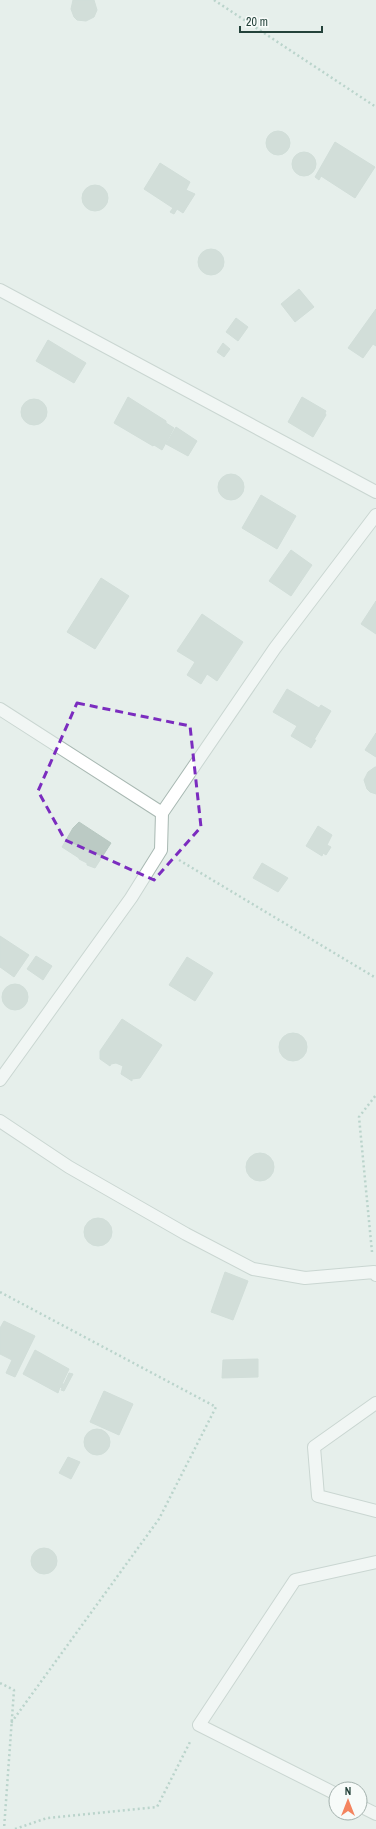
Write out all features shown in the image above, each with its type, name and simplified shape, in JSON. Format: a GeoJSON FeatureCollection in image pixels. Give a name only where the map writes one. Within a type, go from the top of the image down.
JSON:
{"type":"FeatureCollection","features":[{"type":"Feature","properties":{"kind":"street"},"geometry":{"type":"LineString","coordinates":[[0,290],[376,492]]}},
{"type":"Feature","properties":{"kind":"street"},"geometry":{"type":"LineString","coordinates":[[0,1080],[131,898],[161,850],[162,813],[275,648],[376,515]]}},
{"type":"Feature","properties":{"kind":"street"},"geometry":{"type":"LineString","coordinates":[[0,709],[162,813]]}},
{"type":"Feature","properties":{"kind":"street"},"geometry":{"type":"LineString","coordinates":[[0,1121],[76,1171],[186,1234],[253,1269],[305,1278],[375,1274]]}},
{"type":"Feature","properties":{"kind":"street"},"geometry":{"type":"LineString","coordinates":[[376,1403],[314,1447],[318,1496],[376,1511]]}},
{"type":"Feature","properties":{"kind":"street"},"geometry":{"type":"LineString","coordinates":[[328,1790],[198,1725],[296,1580],[376,1562]]}},
{"type":"Feature","properties":{"kind":"path"},"geometry":{"type":"LineString","coordinates":[[214,0],[376,107]]}},
{"type":"Feature","properties":{"kind":"path"},"geometry":{"type":"LineString","coordinates":[[161,850],[376,978]]}},
{"type":"Feature","properties":{"kind":"path"},"geometry":{"type":"LineString","coordinates":[[375,1274],[359,1117],[376,1094]]}},
{"type":"Feature","properties":{"kind":"path"},"geometry":{"type":"LineString","coordinates":[[0,1292],[216,1407],[159,1519],[11,1723]]}},
{"type":"Feature","properties":{"kind":"path"},"geometry":{"type":"LineString","coordinates":[[0,1683],[14,1690],[4,1829]]}},
{"type":"Feature","properties":{"kind":"path"},"geometry":{"type":"LineString","coordinates":[[16,1829],[47,1818],[157,1807],[198,1725]]}},
{"type":"Feature","properties":{"kind":"highlighted area"},"geometry":{"type":"Polygon","coordinates":[[[77,703],[190,726],[201,827],[154,880],[65,840],[38,791],[77,703]]]}},
{"type":"Feature","properties":{"kind":"building"},"geometry":{"type":"Polygon","coordinates":[[[73,0],[94,0],[97,10],[94,17],[86,21],[77,20],[71,9],[73,0]]]}},
{"type":"Feature","properties":{"kind":"building"},"geometry":{"type":"Polygon","coordinates":[[[278,131],[287,134],[290,143],[287,152],[278,155],[269,152],[266,143],[269,134],[278,131]]]}},
{"type":"Feature","properties":{"kind":"building"},"geometry":{"type":"Polygon","coordinates":[[[335,142],[375,167],[355,198],[321,176],[319,180],[315,177],[335,142]]]}},
{"type":"Feature","properties":{"kind":"building"},"geometry":{"type":"Polygon","coordinates":[[[304,152],[313,155],[316,164],[313,173],[304,176],[295,173],[292,164],[295,155],[304,152]]]}},
{"type":"Feature","properties":{"kind":"building"},"geometry":{"type":"Polygon","coordinates":[[[160,163],[190,182],[186,190],[195,194],[183,213],[177,209],[174,214],[170,212],[173,208],[144,189],[160,163]]]}},
{"type":"Feature","properties":{"kind":"building"},"geometry":{"type":"Polygon","coordinates":[[[95,185],[104,189],[108,198],[104,207],[95,211],[86,207],[82,198],[86,189],[95,185]]]}},
{"type":"Feature","properties":{"kind":"building"},"geometry":{"type":"Polygon","coordinates":[[[211,249],[220,253],[224,262],[220,271],[211,275],[202,271],[198,262],[202,253],[211,249]]]}},
{"type":"Feature","properties":{"kind":"building"},"geometry":{"type":"Polygon","coordinates":[[[299,289],[314,307],[295,322],[281,304],[299,289]]]}},
{"type":"Feature","properties":{"kind":"building"},"geometry":{"type":"Polygon","coordinates":[[[376,309],[376,346],[373,344],[363,358],[348,348],[376,309]]]}},
{"type":"Feature","properties":{"kind":"building"},"geometry":{"type":"Polygon","coordinates":[[[236,318],[248,327],[238,341],[226,332],[236,318]]]}},
{"type":"Feature","properties":{"kind":"building"},"geometry":{"type":"Polygon","coordinates":[[[48,340],[86,363],[74,383],[36,361],[48,340]]]}},
{"type":"Feature","properties":{"kind":"building"},"geometry":{"type":"Polygon","coordinates":[[[223,343],[230,349],[224,357],[217,352],[223,343]]]}},
{"type":"Feature","properties":{"kind":"building"},"geometry":{"type":"Polygon","coordinates":[[[128,397],[166,421],[166,423],[174,428],[162,450],[114,423],[128,397]]]}},
{"type":"Feature","properties":{"kind":"building"},"geometry":{"type":"Polygon","coordinates":[[[302,397],[326,411],[326,415],[313,437],[288,422],[302,397]]]}},
{"type":"Feature","properties":{"kind":"building"},"geometry":{"type":"Polygon","coordinates":[[[34,399],[43,403],[47,412],[43,421],[34,425],[25,421],[21,412],[25,403],[34,399]]]}},
{"type":"Feature","properties":{"kind":"building"},"geometry":{"type":"Polygon","coordinates":[[[176,427],[197,441],[188,456],[166,444],[176,427]]]}},
{"type":"Feature","properties":{"kind":"building"},"geometry":{"type":"Polygon","coordinates":[[[231,474],[240,478],[244,487],[240,496],[231,500],[222,496],[218,487],[222,478],[231,474]]]}},
{"type":"Feature","properties":{"kind":"building"},"geometry":{"type":"Polygon","coordinates":[[[261,495],[296,516],[277,549],[242,528],[261,495]]]}},
{"type":"Feature","properties":{"kind":"building"},"geometry":{"type":"Polygon","coordinates":[[[291,550],[312,565],[291,596],[269,581],[291,550]]]}},
{"type":"Feature","properties":{"kind":"building"},"geometry":{"type":"Polygon","coordinates":[[[101,578],[129,596],[95,649],[67,632],[101,578]]]}},
{"type":"Feature","properties":{"kind":"building"},"geometry":{"type":"Polygon","coordinates":[[[376,601],[376,634],[361,624],[376,601]]]}},
{"type":"Feature","properties":{"kind":"building"},"geometry":{"type":"Polygon","coordinates":[[[202,614],[243,642],[217,681],[207,674],[201,684],[187,675],[195,662],[177,651],[202,614]]]}},
{"type":"Feature","properties":{"kind":"building"},"geometry":{"type":"Polygon","coordinates":[[[287,689],[319,708],[321,705],[331,711],[311,748],[291,736],[297,726],[273,712],[287,689]]]}},
{"type":"Feature","properties":{"kind":"building"},"geometry":{"type":"Polygon","coordinates":[[[376,733],[376,757],[365,750],[376,733]]]}},
{"type":"Feature","properties":{"kind":"building"},"geometry":{"type":"Polygon","coordinates":[[[375,767],[376,794],[367,789],[364,780],[368,772],[375,767]]]}},
{"type":"Feature","properties":{"kind":"building"},"geometry":{"type":"Polygon","coordinates":[[[79,822],[111,843],[95,868],[87,865],[87,863],[62,847],[73,828],[79,822]]]}},
{"type":"Feature","properties":{"kind":"building"},"geometry":{"type":"Polygon","coordinates":[[[318,826],[332,835],[327,845],[331,847],[326,855],[323,853],[322,856],[306,846],[318,826]]]}},
{"type":"Feature","properties":{"kind":"building"},"geometry":{"type":"Polygon","coordinates":[[[262,863],[288,878],[278,892],[253,878],[262,863]]]}},
{"type":"Feature","properties":{"kind":"building"},"geometry":{"type":"Polygon","coordinates":[[[0,936],[29,955],[14,977],[0,967],[0,936]]]}},
{"type":"Feature","properties":{"kind":"building"},"geometry":{"type":"Polygon","coordinates":[[[36,956],[52,966],[43,980],[27,969],[36,956]]]}},
{"type":"Feature","properties":{"kind":"building"},"geometry":{"type":"Polygon","coordinates":[[[187,957],[213,973],[195,1001],[169,985],[187,957]]]}},
{"type":"Feature","properties":{"kind":"building"},"geometry":{"type":"Polygon","coordinates":[[[15,984],[24,988],[28,997],[24,1006],[15,1010],[6,1006],[2,997],[6,988],[15,984]]]}},
{"type":"Feature","properties":{"kind":"building"},"geometry":{"type":"Polygon","coordinates":[[[122,1019],[162,1045],[140,1078],[132,1079],[132,1081],[121,1074],[123,1066],[116,1063],[111,1064],[110,1066],[100,1059],[100,1051],[122,1019]]]}},
{"type":"Feature","properties":{"kind":"building"},"geometry":{"type":"Polygon","coordinates":[[[293,1033],[303,1037],[307,1047],[303,1057],[293,1061],[283,1057],[279,1047],[283,1037],[293,1033]]]}},
{"type":"Feature","properties":{"kind":"building"},"geometry":{"type":"Polygon","coordinates":[[[260,1153],[270,1157],[274,1167],[270,1177],[260,1181],[250,1177],[246,1167],[250,1157],[260,1153]]]}},
{"type":"Feature","properties":{"kind":"building"},"geometry":{"type":"Polygon","coordinates":[[[98,1218],[108,1222],[112,1232],[108,1242],[98,1246],[88,1242],[84,1232],[88,1222],[98,1218]]]}},
{"type":"Feature","properties":{"kind":"building"},"geometry":{"type":"Polygon","coordinates":[[[225,1272],[248,1281],[233,1320],[211,1312],[225,1272]]]}},
{"type":"Feature","properties":{"kind":"building"},"geometry":{"type":"Polygon","coordinates":[[[4,1321],[35,1336],[15,1377],[6,1373],[12,1360],[0,1354],[0,1328],[4,1321]]]}},
{"type":"Feature","properties":{"kind":"building"},"geometry":{"type":"Polygon","coordinates":[[[35,1350],[69,1369],[62,1384],[64,1384],[69,1373],[73,1374],[64,1391],[61,1390],[62,1388],[60,1387],[58,1393],[23,1374],[35,1350]]]}},
{"type":"Feature","properties":{"kind":"building"},"geometry":{"type":"Polygon","coordinates":[[[258,1359],[258,1377],[222,1378],[223,1360],[258,1359]]]}},
{"type":"Feature","properties":{"kind":"building"},"geometry":{"type":"Polygon","coordinates":[[[104,1391],[133,1404],[119,1435],[90,1422],[104,1391]]]}},
{"type":"Feature","properties":{"kind":"building"},"geometry":{"type":"Polygon","coordinates":[[[97,1429],[106,1433],[110,1442],[106,1451],[97,1455],[88,1451],[84,1442],[88,1433],[97,1429]]]}},
{"type":"Feature","properties":{"kind":"building"},"geometry":{"type":"Polygon","coordinates":[[[68,1457],[80,1462],[71,1479],[59,1473],[68,1457]]]}},
{"type":"Feature","properties":{"kind":"building"},"geometry":{"type":"Polygon","coordinates":[[[44,1548],[53,1552],[57,1561],[53,1570],[44,1574],[35,1570],[31,1561],[35,1552],[44,1548]]]}}]}
